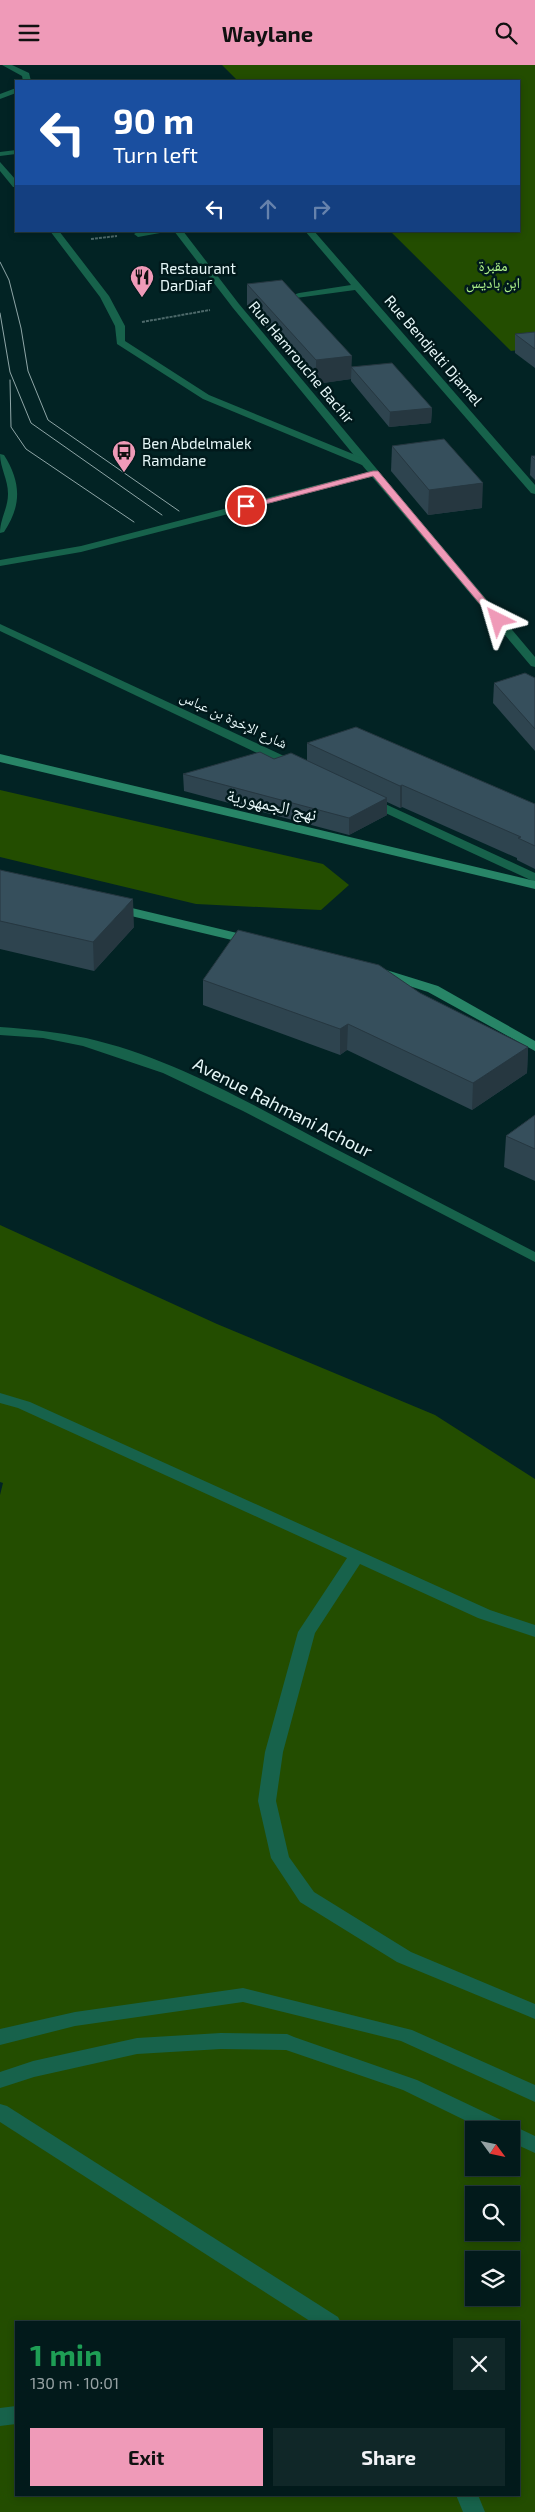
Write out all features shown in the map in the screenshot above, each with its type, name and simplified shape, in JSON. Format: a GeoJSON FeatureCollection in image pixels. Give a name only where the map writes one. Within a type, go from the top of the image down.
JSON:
{"type":"FeatureCollection","features":[{"type":"Feature","properties":{"kind":"main road","name":"نهج الجمهورية"},"geometry":{"type":"LineString","coordinates":[[0,758],[535,885]]}},
{"type":"Feature","properties":{"kind":"main road"},"geometry":{"type":"LineString","coordinates":[[102,905],[264,944]]}},
{"type":"Feature","properties":{"kind":"main road"},"geometry":{"type":"LineString","coordinates":[[369,969],[433,989],[535,1047]]}},
{"type":"Feature","properties":{"kind":"street"},"geometry":{"type":"LineString","coordinates":[[6,65],[26,75],[27,80]]}},
{"type":"Feature","properties":{"kind":"street"},"geometry":{"type":"LineString","coordinates":[[0,97],[15,90]]}},
{"type":"Feature","properties":{"kind":"street"},"geometry":{"type":"LineString","coordinates":[[0,154],[15,152]]}},
{"type":"Feature","properties":{"kind":"street"},"geometry":{"type":"LineString","coordinates":[[0,165],[15,184]]}},
{"type":"Feature","properties":{"kind":"street"},"geometry":{"type":"LineString","coordinates":[[55,232],[104,296],[120,326],[120,342],[206,397],[366,463]]}},
{"type":"Feature","properties":{"kind":"street"},"geometry":{"type":"LineString","coordinates":[[138,234],[157,232]]}},
{"type":"Feature","properties":{"kind":"street","name":"Rue Hamrouche Bachir"},"geometry":{"type":"LineString","coordinates":[[179,232],[236,306],[535,664]]}},
{"type":"Feature","properties":{"kind":"street","name":"Rue Bendjelti Djamel"},"geometry":{"type":"LineString","coordinates":[[309,232],[535,491]]}},
{"type":"Feature","properties":{"kind":"street"},"geometry":{"type":"LineString","coordinates":[[299,296],[358,287]]}},
{"type":"Feature","properties":{"kind":"street"},"geometry":{"type":"LineString","coordinates":[[0,457],[12,477],[15,498],[0,530]]}},
{"type":"Feature","properties":{"kind":"street"},"geometry":{"type":"LineString","coordinates":[[0,563],[81,549],[375,473]]}},
{"type":"Feature","properties":{"kind":"street","name":"شارع الإخوة بن عباس"},"geometry":{"type":"LineString","coordinates":[[0,627],[303,769]]}},
{"type":"Feature","properties":{"kind":"street"},"geometry":{"type":"LineString","coordinates":[[357,795],[535,878]]}},
{"type":"Feature","properties":{"kind":"street","name":"Avenue Rahmani Achour"},"geometry":{"type":"LineString","coordinates":[[0,1031],[55,1037],[135,1056],[268,1119],[535,1258]]}},
{"type":"Feature","properties":{"kind":"street"},"geometry":{"type":"LineString","coordinates":[[0,1398],[24,1405],[484,1614],[535,1631]]}},
{"type":"Feature","properties":{"kind":"street"},"geometry":{"type":"LineString","coordinates":[[357,1556],[307,1632],[274,1752],[267,1801],[280,1858],[307,1897],[404,1957],[535,2012]]}},
{"type":"Feature","properties":{"kind":"street"},"geometry":{"type":"LineString","coordinates":[[0,2037],[75,2019],[243,1995],[405,2035],[535,2094]]}},
{"type":"Feature","properties":{"kind":"street"},"geometry":{"type":"LineString","coordinates":[[0,2080],[33,2069],[137,2047],[221,2041],[287,2042],[410,2085],[485,2121]]}},
{"type":"Feature","properties":{"kind":"street"},"geometry":{"type":"LineString","coordinates":[[0,2112],[322,2320]]}},
{"type":"Feature","properties":{"kind":"street"},"geometry":{"type":"LineString","coordinates":[[520,2138],[535,2145]]}},
{"type":"Feature","properties":{"kind":"street"},"geometry":{"type":"LineString","coordinates":[[0,2417],[15,2415]]}},
{"type":"Feature","properties":{"kind":"street"},"geometry":{"type":"LineString","coordinates":[[467,2496],[474,2512]]}},
{"type":"Feature","properties":{"kind":"path"},"geometry":{"type":"LineString","coordinates":[[64,242],[138,234]]}},
{"type":"Feature","properties":{"kind":"green space","name":"مقبرة ابن باديس"},"geometry":{"type":"Polygon","coordinates":[[[222,65],[535,65],[535,348],[511,351],[391,232],[520,232],[520,80],[237,80],[222,65]]]}},
{"type":"Feature","properties":{"kind":"green space"},"geometry":{"type":"Polygon","coordinates":[[[0,790],[323,864],[349,885],[321,910],[196,904],[0,857],[0,790]]]}},
{"type":"Feature","properties":{"kind":"green space"},"geometry":{"type":"Polygon","coordinates":[[[0,1225],[217,1324],[435,1415],[535,1479],[535,2512],[0,2512],[0,1495],[3,1483],[0,1482],[0,1225]]]}},
{"type":"Feature","properties":{"kind":"building"},"geometry":{"type":"Polygon","coordinates":[[[282,280],[352,356],[316,360],[247,284],[282,280]]]}},
{"type":"Feature","properties":{"kind":"building"},"geometry":{"type":"Polygon","coordinates":[[[535,332],[535,349],[515,334],[535,332]]]}},
{"type":"Feature","properties":{"kind":"building"},"geometry":{"type":"Polygon","coordinates":[[[392,363],[432,408],[390,412],[351,367],[392,363]]]}},
{"type":"Feature","properties":{"kind":"building"},"geometry":{"type":"Polygon","coordinates":[[[444,439],[483,483],[429,490],[392,446],[444,439]]]}},
{"type":"Feature","properties":{"kind":"building"},"geometry":{"type":"Polygon","coordinates":[[[525,673],[535,678],[535,729],[494,683],[525,673]]]}},
{"type":"Feature","properties":{"kind":"building"},"geometry":{"type":"Polygon","coordinates":[[[356,727],[535,804],[535,846],[518,838],[521,837],[402,785],[400,786],[307,743],[356,727]]]}},
{"type":"Feature","properties":{"kind":"building"},"geometry":{"type":"Polygon","coordinates":[[[260,752],[274,759],[291,753],[387,798],[349,818],[183,774],[260,752]]]}},
{"type":"Feature","properties":{"kind":"building"},"geometry":{"type":"Polygon","coordinates":[[[0,870],[133,899],[93,942],[0,921],[0,870]]]}},
{"type":"Feature","properties":{"kind":"building"},"geometry":{"type":"Polygon","coordinates":[[[238,930],[379,965],[420,993],[528,1047],[473,1083],[348,1024],[340,1029],[203,980],[238,930]]]}},
{"type":"Feature","properties":{"kind":"building"},"geometry":{"type":"Polygon","coordinates":[[[535,1115],[535,1149],[506,1136],[535,1115]]]}},
{"type":"Feature","properties":{"kind":"tram line"},"geometry":{"type":"LineString","coordinates":[[0,262],[9,280],[21,328],[28,371],[48,420],[179,511]]}},
{"type":"Feature","properties":{"kind":"tram line"},"geometry":{"type":"LineString","coordinates":[[0,313],[10,372],[31,423],[162,515]]}},
{"type":"Feature","properties":{"kind":"tram line"},"geometry":{"type":"LineString","coordinates":[[10,380],[11,427],[26,449],[134,522]]}},
{"type":"Feature","properties":{"kind":"place","name":"Restaurant DarDiaf"},"geometry":{"type":"Point","coordinates":[142,298]}},
{"type":"Feature","properties":{"kind":"place","name":"Ben Abdelmalek Ramdane"},"geometry":{"type":"Point","coordinates":[124,473]}},
{"type":"Feature","properties":{"kind":"route"},"geometry":{"type":"LineString","coordinates":[[246,506],[375,473],[498,620]]}}]}
